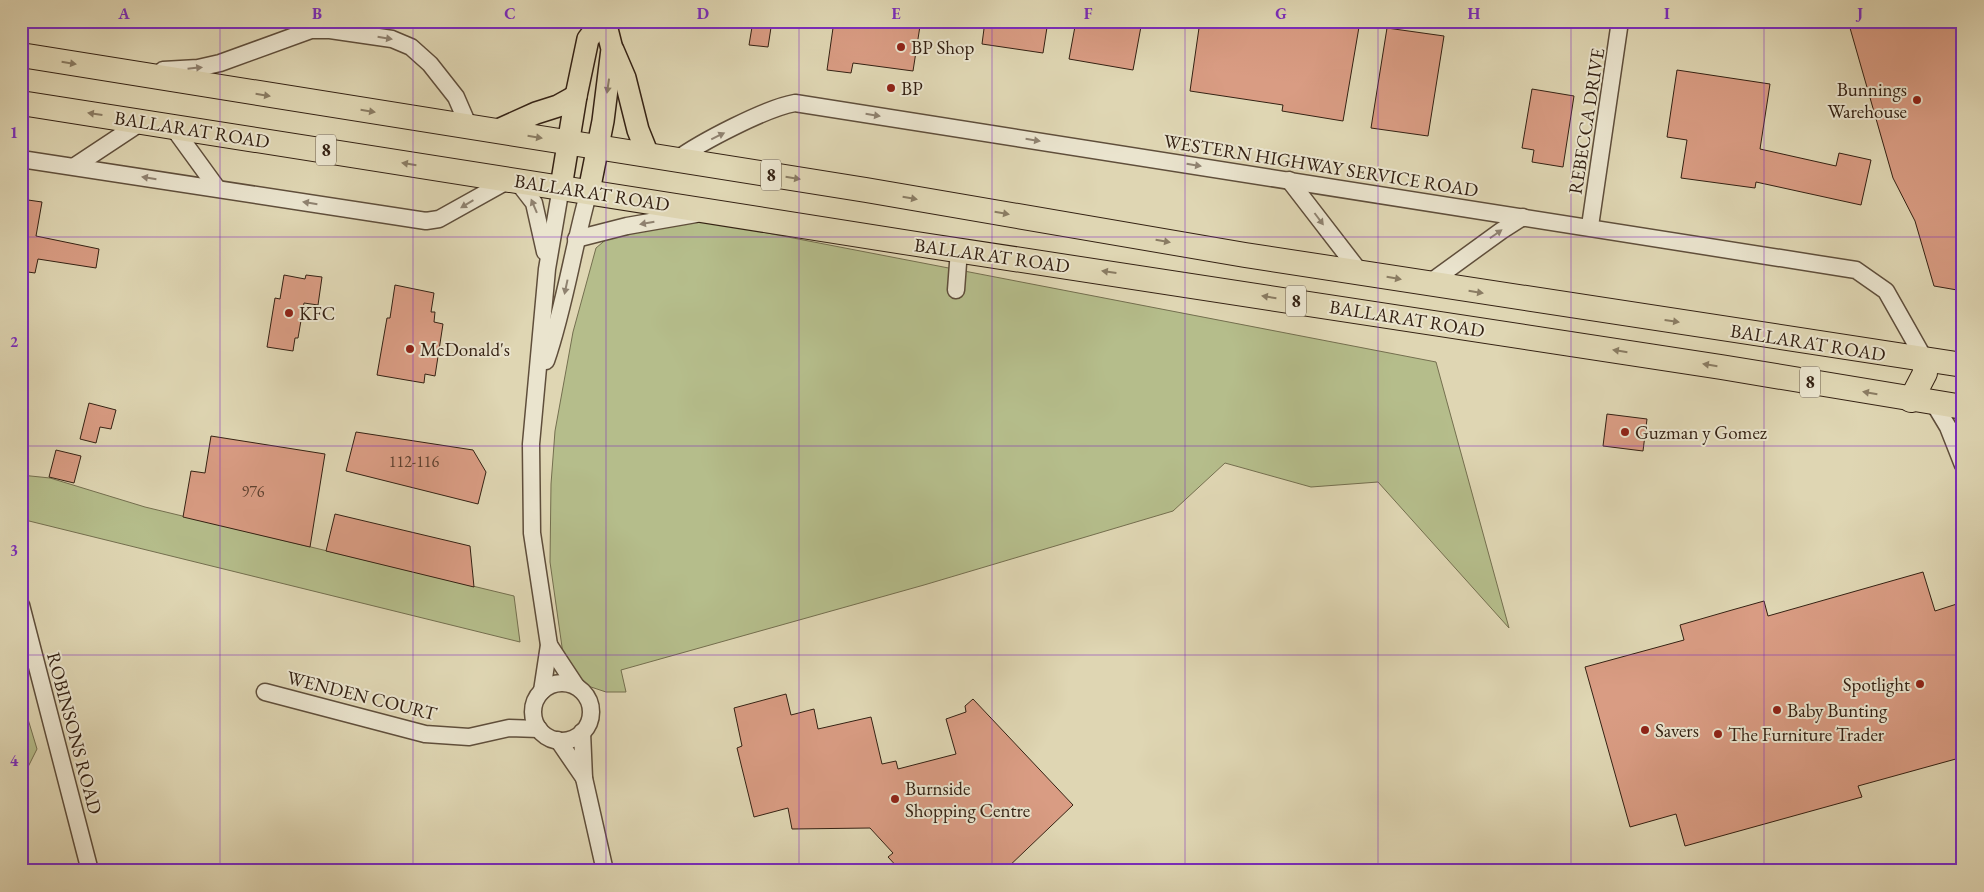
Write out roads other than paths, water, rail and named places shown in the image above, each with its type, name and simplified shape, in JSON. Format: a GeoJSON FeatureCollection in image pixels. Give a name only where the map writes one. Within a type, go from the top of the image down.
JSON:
{"type":"FeatureCollection","features":[{"type":"Feature","properties":{"kind":"highway","name":"BALLARAT ROAD"},"geometry":{"type":"LineString","coordinates":[[21,55],[648,155],[1428,284],[1963,365]]}},
{"type":"Feature","properties":{"kind":"highway","name":"BALLARAT ROAD"},"geometry":{"type":"LineString","coordinates":[[21,102],[712,212],[1712,365],[1963,407]]}},
{"type":"Feature","properties":{"kind":"highway"},"geometry":{"type":"LineString","coordinates":[[1922,401],[1925,360]]}},
{"type":"Feature","properties":{"kind":"main road"},"geometry":{"type":"LineString","coordinates":[[604,21],[612,50],[625,78],[632,112],[648,155]]}},
{"type":"Feature","properties":{"kind":"main road"},"geometry":{"type":"LineString","coordinates":[[561,187],[576,96],[588,39],[604,21]]}},
{"type":"Feature","properties":{"kind":"main road"},"geometry":{"type":"LineString","coordinates":[[589,191],[603,121],[612,50]]}},
{"type":"Feature","properties":{"kind":"main road"},"geometry":{"type":"LineString","coordinates":[[496,131],[536,113],[558,106],[576,96]]}},
{"type":"Feature","properties":{"kind":"street","name":"REBECCA DRIVE"},"geometry":{"type":"LineString","coordinates":[[1590,226],[1620,21]]}},
{"type":"Feature","properties":{"kind":"street","name":"BALLARAT ROAD"},"geometry":{"type":"LineString","coordinates":[[129,72],[205,67],[311,30],[330,30],[392,39],[411,47],[430,64],[456,97],[470,127]]}},
{"type":"Feature","properties":{"kind":"street","name":"WESTERN HIGHWAY SERVICE ROAD"},"geometry":{"type":"LineString","coordinates":[[676,160],[690,150],[769,112],[795,103],[1590,226],[1856,270],[1886,291],[1925,360]]}},
{"type":"Feature","properties":{"kind":"street"},"geometry":{"type":"LineString","coordinates":[[76,166],[143,121]]}},
{"type":"Feature","properties":{"kind":"street"},"geometry":{"type":"LineString","coordinates":[[172,126],[218,188]]}},
{"type":"Feature","properties":{"kind":"street"},"geometry":{"type":"LineString","coordinates":[[21,160],[76,166],[426,221],[439,218],[513,180],[534,203],[543,237],[547,269]]}},
{"type":"Feature","properties":{"kind":"street"},"geometry":{"type":"LineString","coordinates":[[1289,180],[1360,272]]}},
{"type":"Feature","properties":{"kind":"street"},"geometry":{"type":"LineString","coordinates":[[549,645],[589,702],[591,711],[587,727],[574,738],[558,740],[549,737],[539,730],[533,711],[542,691],[549,645],[532,533],[531,444],[538,385],[547,269],[561,187]]}},
{"type":"Feature","properties":{"kind":"street"},"geometry":{"type":"LineString","coordinates":[[538,385],[558,325],[576,239],[589,191]]}},
{"type":"Feature","properties":{"kind":"street"},"geometry":{"type":"LineString","coordinates":[[576,239],[627,226],[712,212]]}},
{"type":"Feature","properties":{"kind":"street"},"geometry":{"type":"LineString","coordinates":[[1428,284],[1500,231],[1523,217]]}},
{"type":"Feature","properties":{"kind":"street"},"geometry":{"type":"LineString","coordinates":[[956,290],[959,250]]}},
{"type":"Feature","properties":{"kind":"street"},"geometry":{"type":"LineString","coordinates":[[1922,401],[1948,427],[1963,465]]}},
{"type":"Feature","properties":{"kind":"street","name":"ROBINSONS ROAD"},"geometry":{"type":"LineString","coordinates":[[21,605],[24,628],[90,871]]}},
{"type":"Feature","properties":{"kind":"street"},"geometry":{"type":"LineString","coordinates":[[542,691],[560,683],[576,686]]}},
{"type":"Feature","properties":{"kind":"street","name":"WENDEN COURT"},"geometry":{"type":"LineString","coordinates":[[265,692],[425,734],[469,737],[509,728],[539,730]]}},
{"type":"Feature","properties":{"kind":"street","name":"WENDEN COURT"},"geometry":{"type":"LineString","coordinates":[[509,728],[533,711]]}},
{"type":"Feature","properties":{"kind":"street"},"geometry":{"type":"LineString","coordinates":[[582,732],[584,778],[605,871]]}},
{"type":"Feature","properties":{"kind":"street"},"geometry":{"type":"LineString","coordinates":[[558,740],[584,778]]}},
{"type":"Feature","properties":{"kind":"place","name":"BP Shop"},"geometry":{"type":"Point","coordinates":[901,47]}},
{"type":"Feature","properties":{"kind":"place","name":"BP"},"geometry":{"type":"Point","coordinates":[891,88]}},
{"type":"Feature","properties":{"kind":"place","name":"Bunnings Warehouse"},"geometry":{"type":"Point","coordinates":[1917,100]}},
{"type":"Feature","properties":{"kind":"place","name":"KFC"},"geometry":{"type":"Point","coordinates":[289,313]}},
{"type":"Feature","properties":{"kind":"place","name":"McDonald's"},"geometry":{"type":"Point","coordinates":[410,349]}},
{"type":"Feature","properties":{"kind":"place","name":"Guzman y Gomez"},"geometry":{"type":"Point","coordinates":[1625,432]}},
{"type":"Feature","properties":{"kind":"place","name":"Spotlight"},"geometry":{"type":"Point","coordinates":[1920,684]}},
{"type":"Feature","properties":{"kind":"place","name":"Baby Bunting"},"geometry":{"type":"Point","coordinates":[1777,710]}},
{"type":"Feature","properties":{"kind":"place","name":"Savers"},"geometry":{"type":"Point","coordinates":[1645,730]}},
{"type":"Feature","properties":{"kind":"place","name":"The Furniture Trader"},"geometry":{"type":"Point","coordinates":[1718,734]}},
{"type":"Feature","properties":{"kind":"place","name":"Burnside Shopping Centre"},"geometry":{"type":"Point","coordinates":[895,799]}}]}
